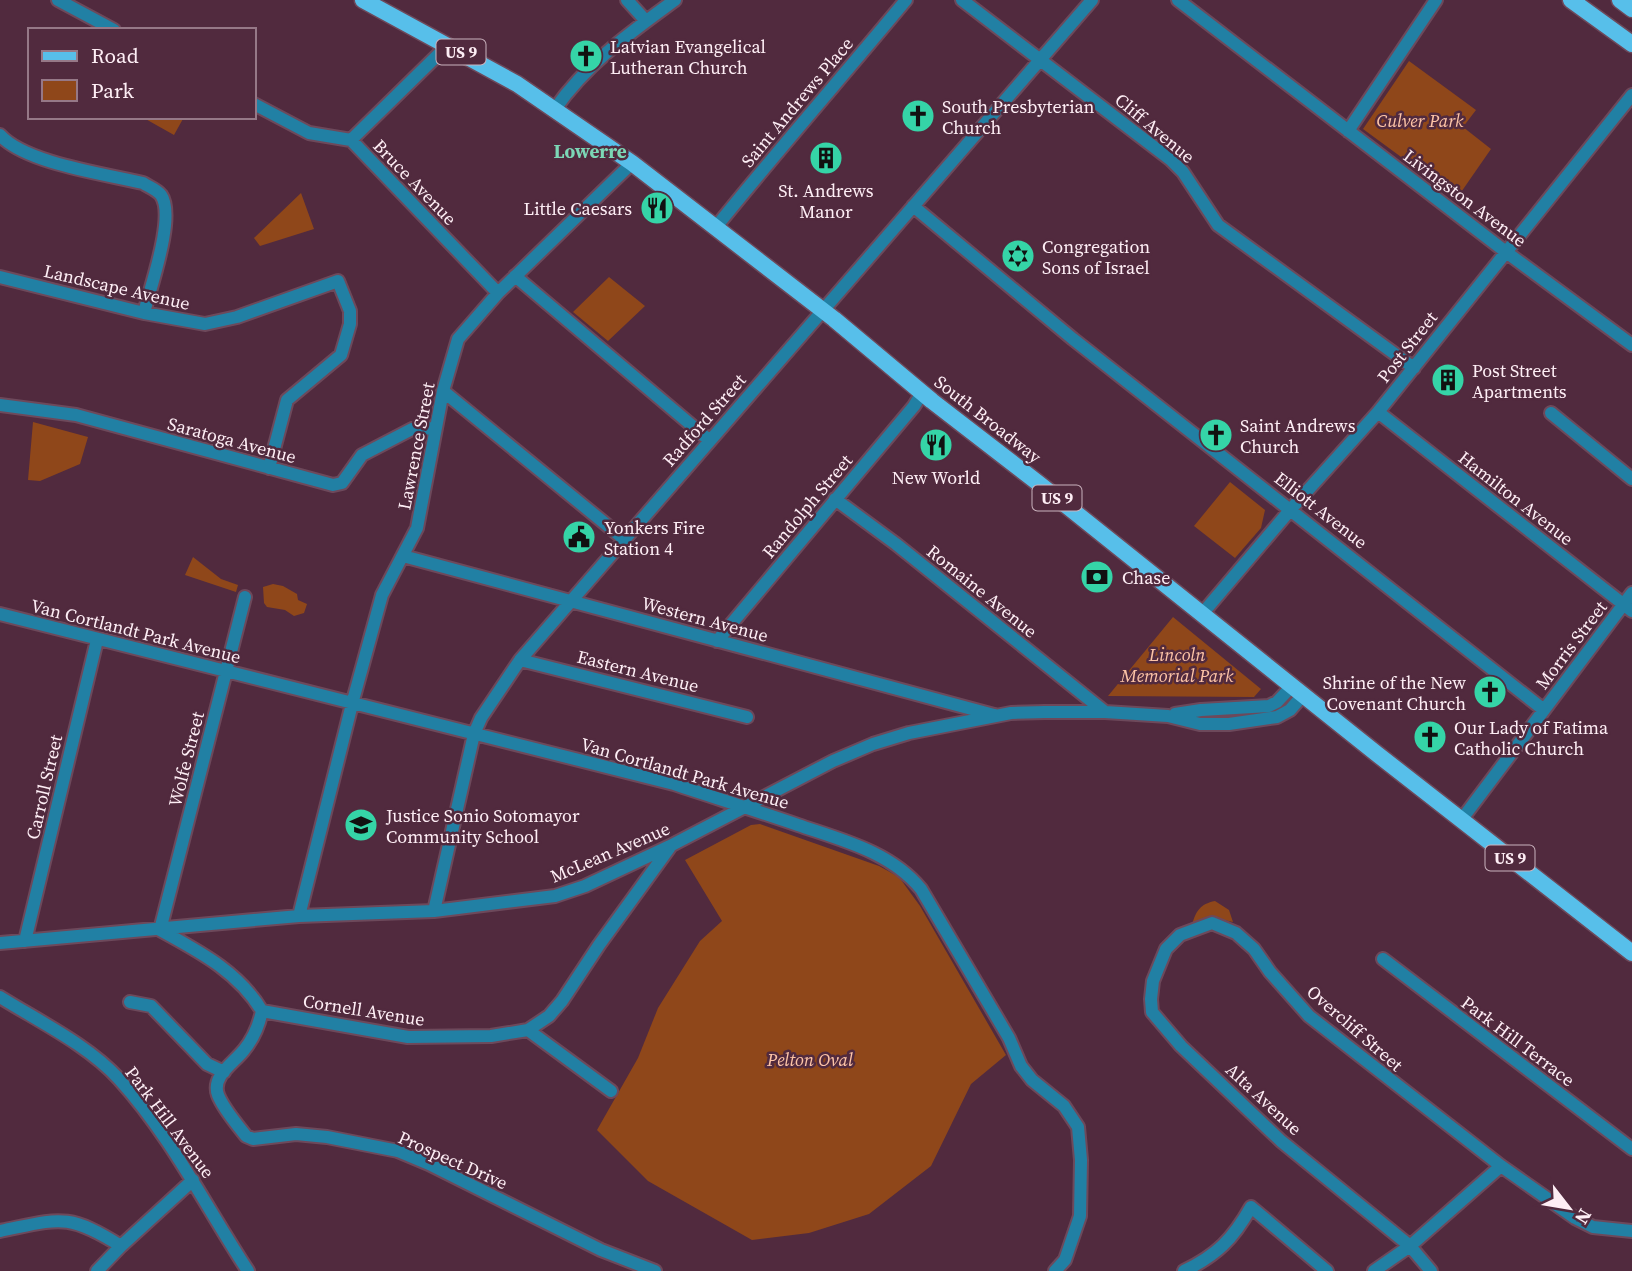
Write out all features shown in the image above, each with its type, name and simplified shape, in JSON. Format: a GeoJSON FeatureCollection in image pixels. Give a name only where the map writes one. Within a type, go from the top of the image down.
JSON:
{"type":"FeatureCollection","features":[{"type":"Feature","properties":{"kind":"main road"},"geometry":{"type":"LineString","coordinates":[[1571,0],[1632,44]]}},
{"type":"Feature","properties":{"kind":"main road"},"geometry":{"type":"LineString","coordinates":[[1620,0],[1632,9]]}},
{"type":"Feature","properties":{"kind":"main road","name":"South Broadway"},"geometry":{"type":"LineString","coordinates":[[369,1],[517,84],[632,163],[823,310],[922,393],[1632,953]]}},
{"type":"Feature","properties":{"kind":"street"},"geometry":{"type":"LineString","coordinates":[[58,0],[110,28]]}},
{"type":"Feature","properties":{"kind":"street"},"geometry":{"type":"LineString","coordinates":[[626,0],[646,21]]}},
{"type":"Feature","properties":{"kind":"street"},"geometry":{"type":"LineString","coordinates":[[555,109],[584,72],[613,46],[675,0]]}},
{"type":"Feature","properties":{"kind":"street","name":"Saint Andrews Place"},"geometry":{"type":"LineString","coordinates":[[716,228],[776,152],[823,101],[906,0]]}},
{"type":"Feature","properties":{"kind":"street","name":"Cliff Avenue"},"geometry":{"type":"LineString","coordinates":[[962,0],[1174,163],[1183,172],[1218,225],[1414,368]]}},
{"type":"Feature","properties":{"kind":"street","name":"Radford Street"},"geometry":{"type":"LineString","coordinates":[[434,911],[474,734],[520,660],[1092,0]]}},
{"type":"Feature","properties":{"kind":"street","name":"Livingston Avenue"},"geometry":{"type":"LineString","coordinates":[[1178,0],[1506,252],[1632,345]]}},
{"type":"Feature","properties":{"kind":"street"},"geometry":{"type":"LineString","coordinates":[[1348,131],[1437,0]]}},
{"type":"Feature","properties":{"kind":"street"},"geometry":{"type":"LineString","coordinates":[[351,140],[448,45]]}},
{"type":"Feature","properties":{"kind":"street","name":"Post Street"},"geometry":{"type":"LineString","coordinates":[[1202,614],[1378,412],[1632,95]]}},
{"type":"Feature","properties":{"kind":"street","name":"Bruce Avenue"},"geometry":{"type":"LineString","coordinates":[[256,105],[309,132],[351,140],[498,293]]}},
{"type":"Feature","properties":{"kind":"street"},"geometry":{"type":"LineString","coordinates":[[0,135],[10,145],[29,155],[143,183],[162,197],[166,209],[164,232],[144,313]]}},
{"type":"Feature","properties":{"kind":"street","name":"Lawrence Street"},"geometry":{"type":"LineString","coordinates":[[299,916],[382,595],[417,528],[443,391],[458,338],[498,293],[632,163]]}},
{"type":"Feature","properties":{"kind":"street","name":"Elliott Avenue"},"geometry":{"type":"LineString","coordinates":[[914,206],[1076,341],[1544,710]]}},
{"type":"Feature","properties":{"kind":"street"},"geometry":{"type":"LineString","coordinates":[[515,276],[709,440]]}},
{"type":"Feature","properties":{"kind":"street","name":"Landscape Avenue"},"geometry":{"type":"LineString","coordinates":[[0,277],[191,323],[216,323],[338,281],[350,311],[350,324],[341,355],[287,400],[269,468]]}},
{"type":"Feature","properties":{"kind":"street"},"geometry":{"type":"LineString","coordinates":[[443,391],[624,539]]}},
{"type":"Feature","properties":{"kind":"street","name":"Randolph Street"},"geometry":{"type":"LineString","coordinates":[[717,641],[914,406],[922,393]]}},
{"type":"Feature","properties":{"kind":"street","name":"Saratoga Avenue"},"geometry":{"type":"LineString","coordinates":[[0,405],[76,415],[333,485],[342,483],[362,455],[412,429],[436,428]]}},
{"type":"Feature","properties":{"kind":"street","name":"Hamilton Avenue"},"geometry":{"type":"LineString","coordinates":[[1378,412],[1628,608]]}},
{"type":"Feature","properties":{"kind":"street"},"geometry":{"type":"LineString","coordinates":[[1551,414],[1632,479]]}},
{"type":"Feature","properties":{"kind":"street","name":"Romaine Avenue"},"geometry":{"type":"LineString","coordinates":[[835,499],[896,544],[1105,712]]}},
{"type":"Feature","properties":{"kind":"street","name":"Western Avenue"},"geometry":{"type":"LineString","coordinates":[[403,556],[997,716]]}},
{"type":"Feature","properties":{"kind":"street","name":"Morris Street"},"geometry":{"type":"LineString","coordinates":[[1462,819],[1544,710],[1628,608],[1632,593]]}},
{"type":"Feature","properties":{"kind":"street","name":"Wolfe Street"},"geometry":{"type":"LineString","coordinates":[[159,930],[244,597]]}},
{"type":"Feature","properties":{"kind":"street","name":"Van Cortlandt Park Avenue"},"geometry":{"type":"LineString","coordinates":[[0,614],[674,785],[744,806],[882,856],[912,878],[921,889],[1009,1038],[1021,1066],[1032,1080],[1064,1106],[1078,1126],[1081,1160],[1080,1216],[1065,1261],[1055,1271]]}},
{"type":"Feature","properties":{"kind":"street","name":"Carroll Street"},"geometry":{"type":"LineString","coordinates":[[25,942],[97,640]]}},
{"type":"Feature","properties":{"kind":"street","name":"Eastern Avenue"},"geometry":{"type":"LineString","coordinates":[[520,660],[747,717]]}},
{"type":"Feature","properties":{"kind":"street","name":"McLean Avenue"},"geometry":{"type":"LineString","coordinates":[[0,943],[299,916],[434,911],[555,896],[585,886],[670,846],[832,761],[909,733],[997,716],[1045,712],[1168,716],[1201,710],[1269,706],[1297,690]]}},
{"type":"Feature","properties":{"kind":"street","name":"Cornell Avenue"},"geometry":{"type":"LineString","coordinates":[[262,1011],[429,1039],[491,1036],[528,1030],[549,1016],[562,1001],[670,846]]}},
{"type":"Feature","properties":{"kind":"street","name":"Overcliff Street"},"geometry":{"type":"LineString","coordinates":[[1191,930],[1212,923],[1236,933],[1254,949],[1270,972],[1310,1016],[1502,1166],[1593,1227],[1632,1231]]}},
{"type":"Feature","properties":{"kind":"street"},"geometry":{"type":"LineString","coordinates":[[130,1002],[151,1006],[207,1065],[224,1072],[244,1050],[260,1023],[262,1011],[252,996],[215,961],[159,930]]}},
{"type":"Feature","properties":{"kind":"street","name":"Alta Avenue"},"geometry":{"type":"LineString","coordinates":[[1191,930],[1180,935],[1166,949],[1153,981],[1153,1012],[1181,1046],[1281,1141],[1410,1246],[1431,1271]]}},
{"type":"Feature","properties":{"kind":"street","name":"Park Hill Terrace"},"geometry":{"type":"LineString","coordinates":[[1383,959],[1632,1149]]}},
{"type":"Feature","properties":{"kind":"street","name":"Park Hill Avenue"},"geometry":{"type":"LineString","coordinates":[[0,998],[86,1052],[119,1078],[193,1180],[248,1271]]}},
{"type":"Feature","properties":{"kind":"street"},"geometry":{"type":"LineString","coordinates":[[528,1030],[611,1091]]}},
{"type":"Feature","properties":{"kind":"street","name":"Prospect Drive"},"geometry":{"type":"LineString","coordinates":[[224,1072],[218,1081],[219,1097],[246,1136],[253,1139],[296,1135],[327,1137],[398,1151],[601,1250],[650,1270]]}},
{"type":"Feature","properties":{"kind":"street"},"geometry":{"type":"LineString","coordinates":[[1374,1271],[1410,1246],[1502,1166]]}},
{"type":"Feature","properties":{"kind":"street"},"geometry":{"type":"LineString","coordinates":[[97,1271],[121,1245],[193,1180]]}},
{"type":"Feature","properties":{"kind":"street"},"geometry":{"type":"LineString","coordinates":[[1184,1271],[1205,1261],[1228,1243],[1251,1208],[1327,1271]]}},
{"type":"Feature","properties":{"kind":"street"},"geometry":{"type":"LineString","coordinates":[[0,1231],[58,1219],[88,1226],[121,1245]]}},
{"type":"Feature","properties":{"kind":"green space","name":"Culver Park"},"geometry":{"type":"Polygon","coordinates":[[[1409,61],[1476,110],[1463,127],[1491,149],[1457,198],[1363,129],[1409,61]]]}},
{"type":"Feature","properties":{"kind":"green space"},"geometry":{"type":"Polygon","coordinates":[[[146,119],[183,119],[174,135],[146,119]]]}},
{"type":"Feature","properties":{"kind":"green space"},"geometry":{"type":"Polygon","coordinates":[[[301,193],[314,229],[260,246],[254,238],[301,193]]]}},
{"type":"Feature","properties":{"kind":"green space"},"geometry":{"type":"Polygon","coordinates":[[[609,277],[645,306],[608,341],[573,312],[609,277]]]}},
{"type":"Feature","properties":{"kind":"green space"},"geometry":{"type":"Polygon","coordinates":[[[33,422],[88,437],[80,464],[40,481],[28,480],[33,422]]]}},
{"type":"Feature","properties":{"kind":"green space"},"geometry":{"type":"Polygon","coordinates":[[[1230,482],[1265,510],[1261,528],[1235,558],[1194,526],[1230,482]]]}},
{"type":"Feature","properties":{"kind":"green space"},"geometry":{"type":"Polygon","coordinates":[[[193,557],[221,579],[238,585],[236,592],[185,575],[193,557]]]}},
{"type":"Feature","properties":{"kind":"green space"},"geometry":{"type":"Polygon","coordinates":[[[273,584],[297,594],[298,600],[307,604],[304,613],[294,616],[285,610],[267,607],[264,603],[263,587],[273,584]]]}},
{"type":"Feature","properties":{"kind":"green space","name":"Lincoln Memorial Park"},"geometry":{"type":"Polygon","coordinates":[[[1173,617],[1261,689],[1254,697],[1108,696],[1173,617]]]}},
{"type":"Feature","properties":{"kind":"green space","name":"Pelton Oval"},"geometry":{"type":"Polygon","coordinates":[[[760,824],[879,866],[899,877],[920,906],[1006,1055],[971,1084],[931,1166],[869,1214],[809,1233],[752,1240],[648,1181],[597,1130],[638,1058],[658,1008],[700,941],[722,921],[685,860],[751,825],[760,824]]]}},
{"type":"Feature","properties":{"kind":"green space"},"geometry":{"type":"Polygon","coordinates":[[[1215,901],[1229,910],[1233,922],[1219,919],[1192,925],[1199,909],[1215,901]]]}},
{"type":"Feature","properties":{"kind":"place","name":"Latvian Evangelical Lutheran Church"},"geometry":{"type":"Point","coordinates":[586,56]}},
{"type":"Feature","properties":{"kind":"place","name":"South Presbyterian Church"},"geometry":{"type":"Point","coordinates":[918,116]}},
{"type":"Feature","properties":{"kind":"place","name":"St. Andrews Manor"},"geometry":{"type":"Point","coordinates":[826,158]}},
{"type":"Feature","properties":{"kind":"place","name":"Little Caesars"},"geometry":{"type":"Point","coordinates":[657,208]}},
{"type":"Feature","properties":{"kind":"place","name":"Congregation Sons of Israel"},"geometry":{"type":"Point","coordinates":[1018,256]}},
{"type":"Feature","properties":{"kind":"place","name":"Post Street Apartments"},"geometry":{"type":"Point","coordinates":[1448,380]}},
{"type":"Feature","properties":{"kind":"place","name":"Saint Andrews Church"},"geometry":{"type":"Point","coordinates":[1216,435]}},
{"type":"Feature","properties":{"kind":"place","name":"New World"},"geometry":{"type":"Point","coordinates":[936,445]}},
{"type":"Feature","properties":{"kind":"place","name":"Yonkers Fire Station 4"},"geometry":{"type":"Point","coordinates":[579,537]}},
{"type":"Feature","properties":{"kind":"place","name":"Chase"},"geometry":{"type":"Point","coordinates":[1097,577]}},
{"type":"Feature","properties":{"kind":"place","name":"Shrine of the New Covenant Church"},"geometry":{"type":"Point","coordinates":[1490,692]}},
{"type":"Feature","properties":{"kind":"place","name":"Our Lady of Fatima Catholic Church"},"geometry":{"type":"Point","coordinates":[1430,737]}},
{"type":"Feature","properties":{"kind":"place","name":"Justice Sonio Sotomayor Community School"},"geometry":{"type":"Point","coordinates":[361,825]}},
{"type":"Feature","properties":{"kind":"district","name":"Lowerre"},"geometry":{"type":"Point","coordinates":[590,151]}}]}
